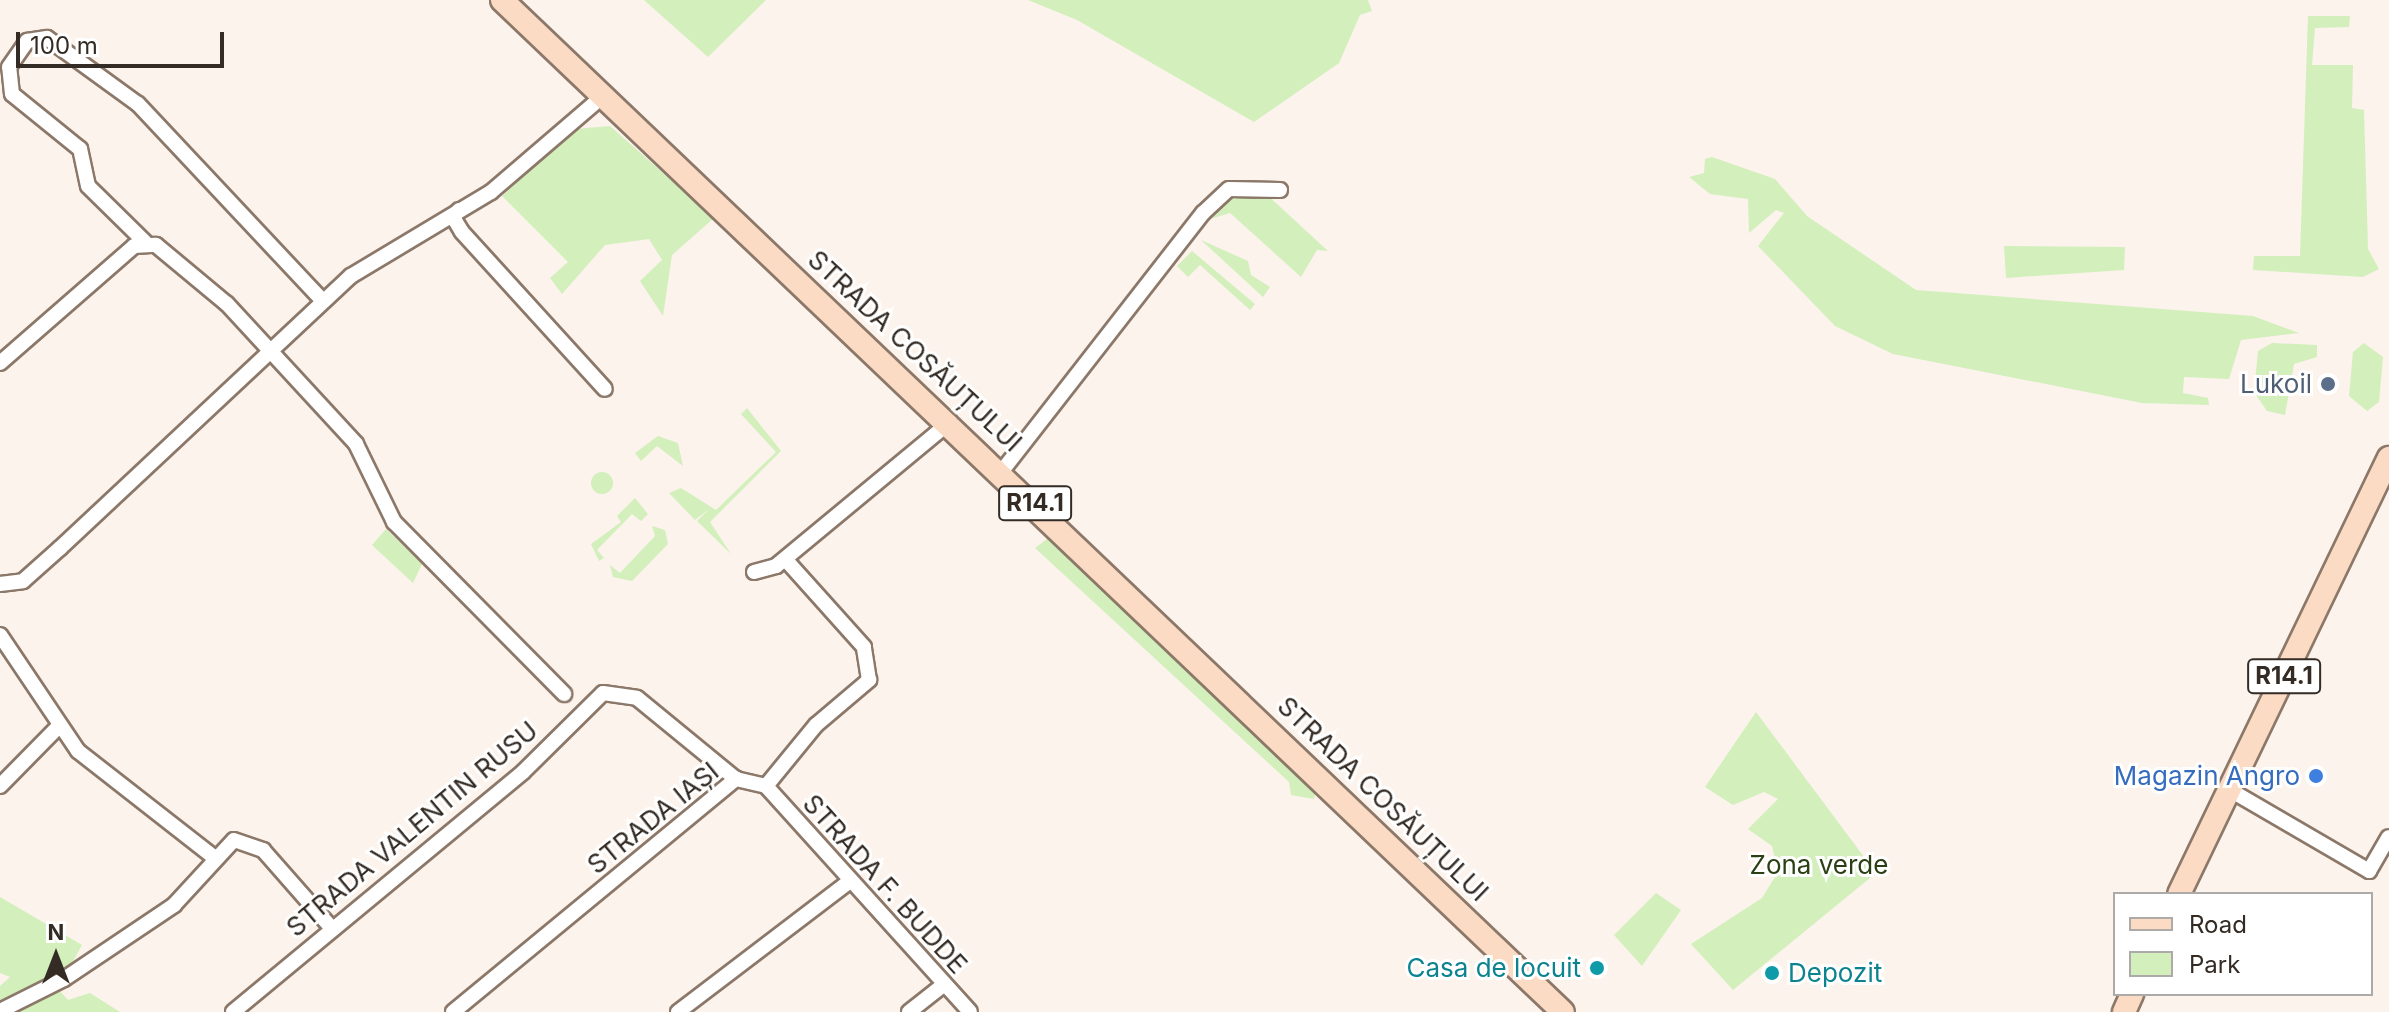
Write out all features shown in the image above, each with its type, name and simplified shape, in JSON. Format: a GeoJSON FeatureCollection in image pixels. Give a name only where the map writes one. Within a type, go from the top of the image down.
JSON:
{"type":"FeatureCollection","features":[{"type":"Feature","properties":{"kind":"main road","name":"STRADA COSĂUȚULUI"},"geometry":{"type":"LineString","coordinates":[[502,0],[1002,471],[1563,1012]]}},
{"type":"Feature","properties":{"kind":"main road","name":"R14.1"},"geometry":{"type":"LineString","coordinates":[[2180,892],[2389,458]]}},
{"type":"Feature","properties":{"kind":"street"},"geometry":{"type":"LineString","coordinates":[[323,301],[180,144],[68,50],[47,38],[27,41],[9,67],[12,94],[80,149],[88,186],[146,243],[204,283],[356,444],[394,522],[564,694]]}},
{"type":"Feature","properties":{"kind":"street"},"geometry":{"type":"LineString","coordinates":[[1,588],[41,565],[270,355],[323,301],[460,208],[491,192],[602,97]]}},
{"type":"Feature","properties":{"kind":"street"},"geometry":{"type":"LineString","coordinates":[[1002,471],[1203,213],[1229,189],[1280,190]]}},
{"type":"Feature","properties":{"kind":"street"},"geometry":{"type":"LineString","coordinates":[[460,208],[453,217],[462,232],[605,389]]}},
{"type":"Feature","properties":{"kind":"street"},"geometry":{"type":"LineString","coordinates":[[2,358],[146,243]]}},
{"type":"Feature","properties":{"kind":"street"},"geometry":{"type":"LineString","coordinates":[[754,572],[785,559],[950,422]]}},
{"type":"Feature","properties":{"kind":"street"},"geometry":{"type":"LineString","coordinates":[[766,786],[816,725],[869,680],[871,667],[864,647],[785,559]]}},
{"type":"Feature","properties":{"kind":"street"},"geometry":{"type":"LineString","coordinates":[[0,635],[57,728],[109,778],[215,858]]}},
{"type":"Feature","properties":{"kind":"street","name":"STRADA VALENTIN RUSU"},"geometry":{"type":"LineString","coordinates":[[233,1012],[329,925],[523,772],[603,693],[637,698],[736,779]]}},
{"type":"Feature","properties":{"kind":"street"},"geometry":{"type":"LineString","coordinates":[[0,786],[57,728]]}},
{"type":"Feature","properties":{"kind":"street","name":"STRADA IAȘI"},"geometry":{"type":"LineString","coordinates":[[453,1012],[736,779],[766,786]]}},
{"type":"Feature","properties":{"kind":"street","name":"STRADA F. BUDDE"},"geometry":{"type":"LineString","coordinates":[[766,786],[942,986],[970,1012]]}},
{"type":"Feature","properties":{"kind":"street"},"geometry":{"type":"LineString","coordinates":[[2230,790],[2369,871],[2389,837]]}},
{"type":"Feature","properties":{"kind":"street"},"geometry":{"type":"LineString","coordinates":[[0,1011],[64,979],[84,958],[174,905],[234,840],[250,840],[329,925]]}},
{"type":"Feature","properties":{"kind":"street"},"geometry":{"type":"LineString","coordinates":[[678,1012],[850,881]]}},
{"type":"Feature","properties":{"kind":"street"},"geometry":{"type":"LineString","coordinates":[[909,1012],[942,986]]}},
{"type":"Feature","properties":{"kind":"green space"},"geometry":{"type":"Polygon","coordinates":[[[644,0],[766,0],[708,57],[644,0]]]}},
{"type":"Feature","properties":{"kind":"green space"},"geometry":{"type":"Polygon","coordinates":[[[1028,0],[1368,0],[1372,11],[1360,15],[1339,63],[1254,122],[1077,20],[1028,0]]]}},
{"type":"Feature","properties":{"kind":"green space"},"geometry":{"type":"Polygon","coordinates":[[[2308,16],[2350,16],[2349,27],[2315,28],[2312,65],[2353,65],[2352,108],[2364,110],[2368,249],[2379,269],[2363,277],[2253,270],[2254,256],[2300,256],[2308,16]]]}},
{"type":"Feature","properties":{"kind":"green space"},"geometry":{"type":"Polygon","coordinates":[[[610,126],[714,218],[672,255],[663,316],[640,281],[662,260],[649,239],[605,245],[562,294],[550,278],[568,262],[502,196],[576,129],[610,126]]]}},
{"type":"Feature","properties":{"kind":"green space"},"geometry":{"type":"Polygon","coordinates":[[[1712,157],[1775,179],[1807,216],[1916,290],[2253,316],[2299,333],[2241,340],[2229,379],[2184,377],[2183,393],[2208,398],[2209,405],[2142,403],[1893,354],[1835,326],[1758,246],[1784,213],[1776,210],[1749,233],[1748,199],[1710,194],[1689,177],[1704,173],[1705,159],[1712,157]]]}},
{"type":"Feature","properties":{"kind":"green space"},"geometry":{"type":"Polygon","coordinates":[[[1264,192],[1328,251],[1317,250],[1301,277],[1230,213],[1207,220],[1229,196],[1264,192]]]}},
{"type":"Feature","properties":{"kind":"green space"},"geometry":{"type":"Polygon","coordinates":[[[1201,240],[1248,261],[1251,275],[1270,287],[1263,297],[1201,240]]]}},
{"type":"Feature","properties":{"kind":"green space"},"geometry":{"type":"Polygon","coordinates":[[[2004,246],[2125,247],[2124,270],[2006,278],[2004,246]]]}},
{"type":"Feature","properties":{"kind":"green space"},"geometry":{"type":"Polygon","coordinates":[[[1192,251],[1255,304],[1250,310],[1200,265],[1188,277],[1177,266],[1192,251]]]}},
{"type":"Feature","properties":{"kind":"green space"},"geometry":{"type":"Polygon","coordinates":[[[2272,343],[2317,345],[2317,357],[2294,364],[2285,415],[2267,411],[2254,392],[2258,351],[2272,343]]]}},
{"type":"Feature","properties":{"kind":"green space"},"geometry":{"type":"Polygon","coordinates":[[[2364,343],[2383,357],[2379,402],[2367,411],[2349,396],[2353,352],[2364,343]]]}},
{"type":"Feature","properties":{"kind":"green space"},"geometry":{"type":"Polygon","coordinates":[[[747,408],[781,451],[710,522],[731,554],[697,521],[709,509],[695,520],[669,493],[681,488],[716,510],[776,452],[741,414],[747,408]]]}},
{"type":"Feature","properties":{"kind":"green space"},"geometry":{"type":"Polygon","coordinates":[[[658,436],[678,443],[683,466],[657,446],[641,461],[635,453],[658,436]]]}},
{"type":"Feature","properties":{"kind":"green space"},"geometry":{"type":"Polygon","coordinates":[[[602,472],[610,475],[613,483],[610,491],[602,494],[594,491],[591,483],[594,475],[602,472]]]}},
{"type":"Feature","properties":{"kind":"green space"},"geometry":{"type":"Polygon","coordinates":[[[635,498],[648,514],[641,521],[632,514],[597,550],[604,558],[599,561],[591,544],[621,522],[617,516],[635,498]]]}},
{"type":"Feature","properties":{"kind":"green space"},"geometry":{"type":"Polygon","coordinates":[[[652,526],[665,530],[668,544],[632,581],[613,577],[610,565],[620,573],[655,536],[652,526]]]}},
{"type":"Feature","properties":{"kind":"green space"},"geometry":{"type":"Polygon","coordinates":[[[386,529],[422,564],[413,583],[372,545],[386,529]]]}},
{"type":"Feature","properties":{"kind":"green space"},"geometry":{"type":"Polygon","coordinates":[[[1051,536],[1316,790],[1314,799],[1291,795],[1289,782],[1035,548],[1051,536]]]}},
{"type":"Feature","properties":{"kind":"green space","name":"Zona verde"},"geometry":{"type":"Polygon","coordinates":[[[1756,712],[1876,873],[1733,990],[1691,944],[1762,898],[1778,872],[1772,846],[1748,829],[1778,799],[1764,792],[1733,805],[1705,787],[1756,712]]]}},
{"type":"Feature","properties":{"kind":"green space"},"geometry":{"type":"Polygon","coordinates":[[[1656,893],[1681,910],[1642,966],[1614,935],[1656,893]]]}},
{"type":"Feature","properties":{"kind":"green space"},"geometry":{"type":"Polygon","coordinates":[[[0,897],[82,945],[58,989],[68,1000],[90,993],[120,1012],[12,1012],[0,1002],[0,986],[10,977],[0,973],[0,897]]]}},
{"type":"Feature","properties":{"kind":"place","name":"Lukoil"},"geometry":{"type":"Point","coordinates":[2328,384]}},
{"type":"Feature","properties":{"kind":"place","name":"Magazin Angro"},"geometry":{"type":"Point","coordinates":[2316,776]}},
{"type":"Feature","properties":{"kind":"place","name":"Casa de locuit"},"geometry":{"type":"Point","coordinates":[1597,968]}},
{"type":"Feature","properties":{"kind":"place","name":"Depozit"},"geometry":{"type":"Point","coordinates":[1772,973]}}]}
